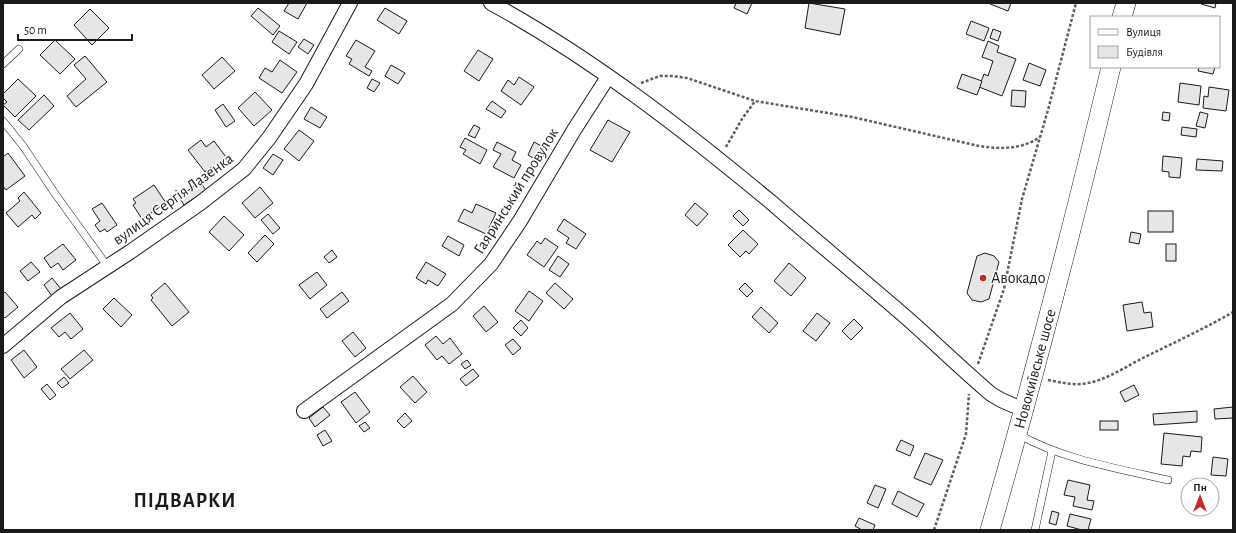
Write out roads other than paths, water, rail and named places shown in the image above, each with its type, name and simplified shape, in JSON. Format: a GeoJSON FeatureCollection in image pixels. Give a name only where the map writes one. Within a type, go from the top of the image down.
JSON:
{"type":"FeatureCollection","features":[{"type":"Feature","properties":{"kind":"main road"},"geometry":{"type":"LineString","coordinates":[[1122,16],[1126,3]]}},
{"type":"Feature","properties":{"kind":"main road","name":"Новокиївське шосе"},"geometry":{"type":"LineString","coordinates":[[990,530],[1018,434],[1062,270],[1111,68]]}},
{"type":"Feature","properties":{"kind":"street","name":"вулиця Сергія Лазенка"},"geometry":{"type":"LineString","coordinates":[[3,346],[61,297],[108,267],[199,204],[244,169],[269,138],[306,84],[350,3]]}},
{"type":"Feature","properties":{"kind":"street"},"geometry":{"type":"LineString","coordinates":[[491,3],[539,31],[630,92],[719,160],[908,319],[991,394],[1024,410]]}},
{"type":"Feature","properties":{"kind":"street","name":"Гаяринський провулок"},"geometry":{"type":"LineString","coordinates":[[304,411],[452,304],[491,264],[520,221],[578,123],[608,76]]}},
{"type":"Feature","properties":{"kind":"lane"},"geometry":{"type":"LineString","coordinates":[[3,64],[19,49]]}},
{"type":"Feature","properties":{"kind":"lane"},"geometry":{"type":"LineString","coordinates":[[3,121],[23,146],[67,211],[108,267]]}},
{"type":"Feature","properties":{"kind":"lane"},"geometry":{"type":"LineString","coordinates":[[1018,434],[1052,451],[1168,480]]}},
{"type":"Feature","properties":{"kind":"lane"},"geometry":{"type":"LineString","coordinates":[[1035,530],[1052,451]]}},
{"type":"Feature","properties":{"kind":"place","name":"Авокадо"},"geometry":{"type":"Point","coordinates":[983,278]}},
{"type":"Feature","properties":{"kind":"district","name":"ПІДВАРКИ"},"geometry":{"type":"Point","coordinates":[185,501]}}]}
